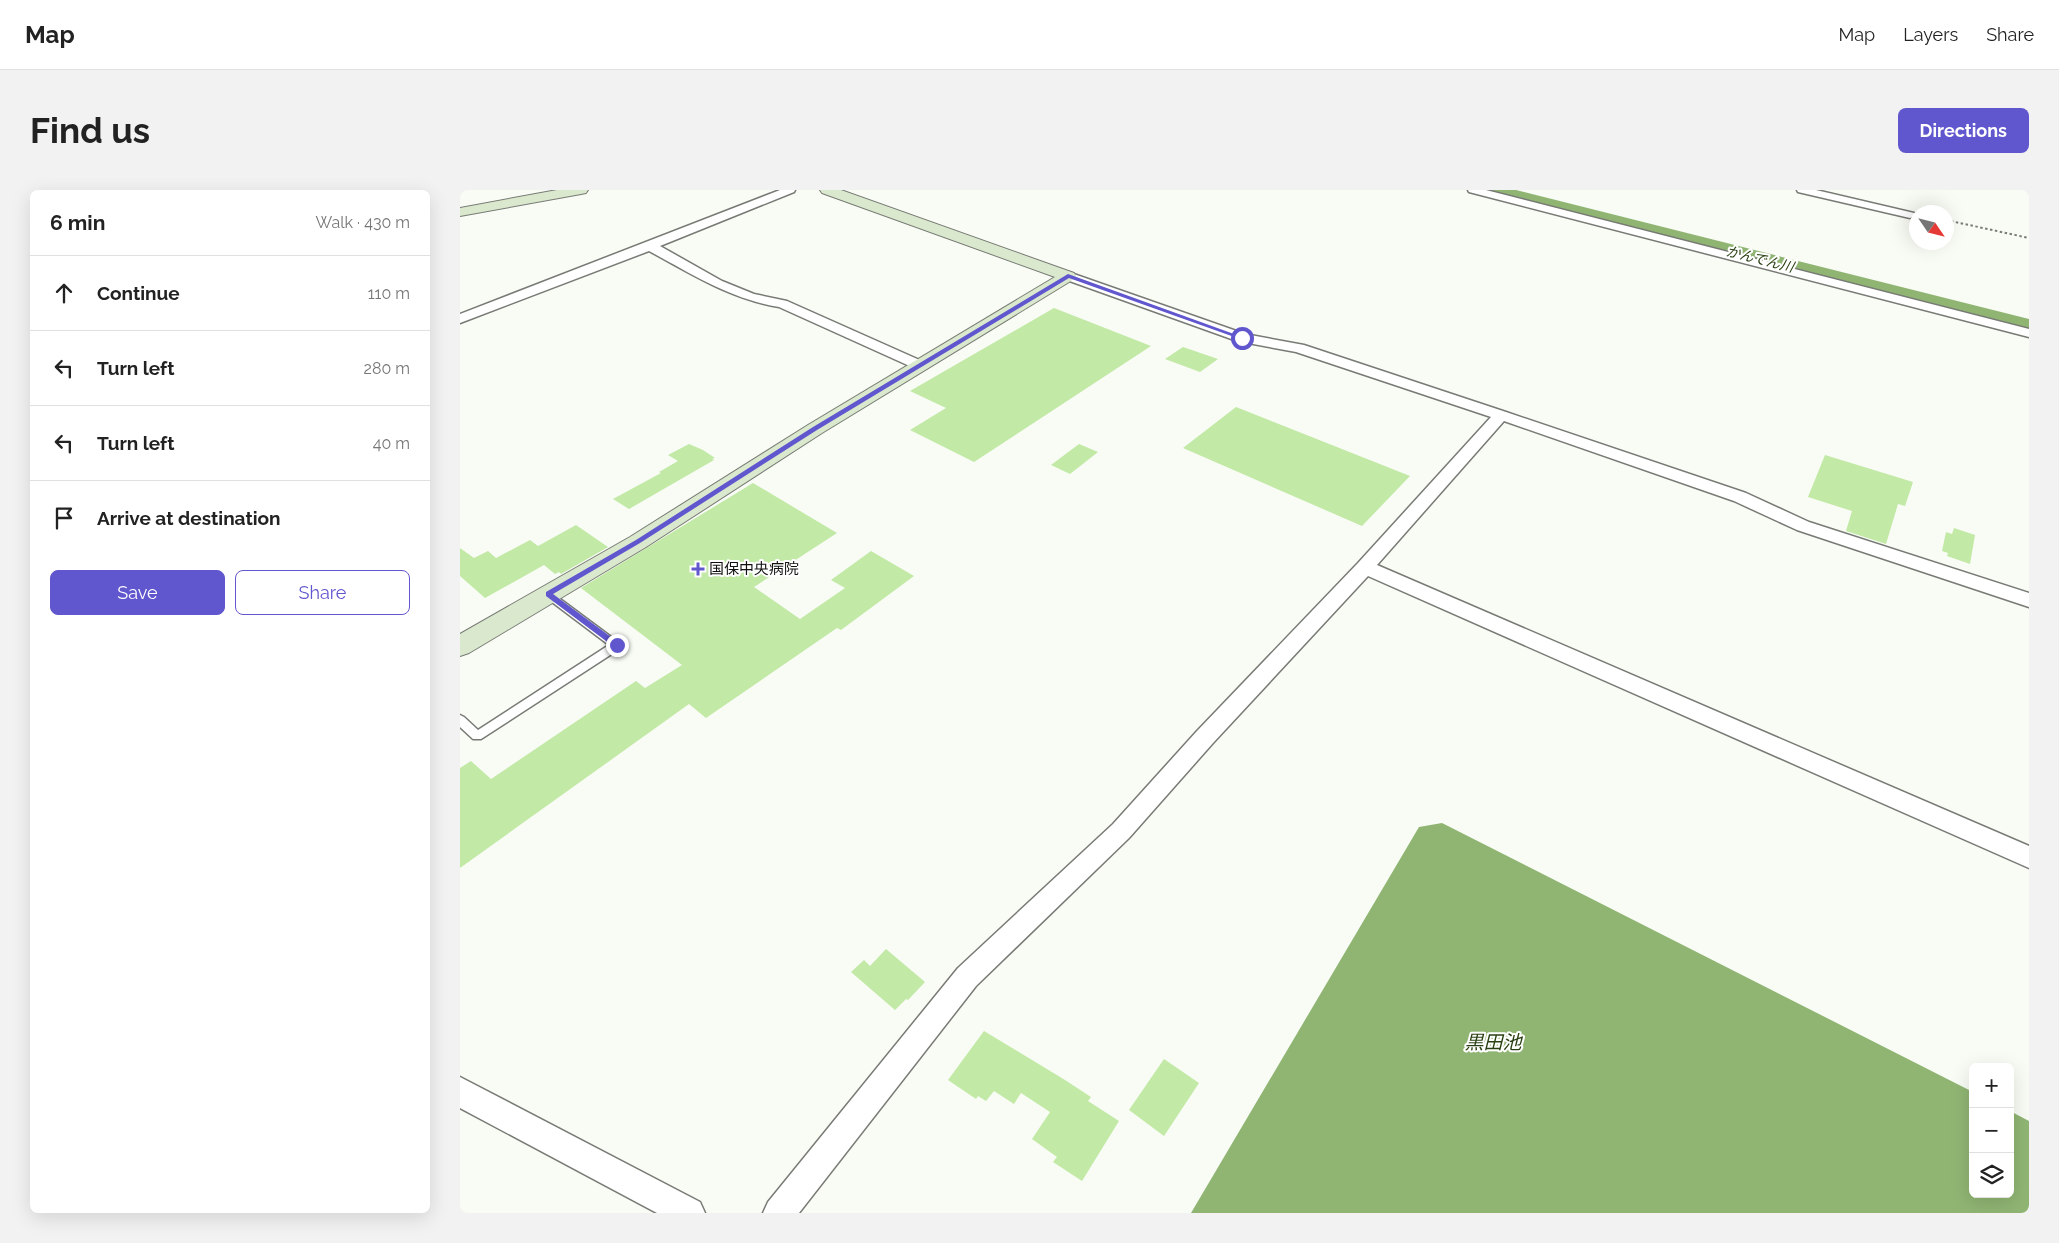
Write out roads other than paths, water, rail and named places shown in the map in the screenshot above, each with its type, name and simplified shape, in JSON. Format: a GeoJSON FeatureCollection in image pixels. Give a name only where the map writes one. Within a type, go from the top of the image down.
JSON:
{"type":"FeatureCollection","features":[{"type":"Feature","properties":{"kind":"street"},"geometry":{"type":"LineString","coordinates":[[460,212],[566,191],[580,190]]}},
{"type":"Feature","properties":{"kind":"street"},"geometry":{"type":"LineString","coordinates":[[460,319],[790,190]]}},
{"type":"Feature","properties":{"kind":"street"},"geometry":{"type":"LineString","coordinates":[[827,190],[1242,338],[1299,348],[1501,415],[1740,497],[1804,526],[2029,600]]}},
{"type":"Feature","properties":{"kind":"street"},"geometry":{"type":"LineString","coordinates":[[1473,190],[2029,333]]}},
{"type":"Feature","properties":{"kind":"street"},"geometry":{"type":"LineString","coordinates":[[1802,190],[1909,215]]}},
{"type":"Feature","properties":{"kind":"street"},"geometry":{"type":"LineString","coordinates":[[650,246],[672,257],[698,274],[762,301],[782,304],[919,365]]}},
{"type":"Feature","properties":{"kind":"street"},"geometry":{"type":"LineString","coordinates":[[460,646],[638,542],[919,365],[1068,276]]}},
{"type":"Feature","properties":{"kind":"street"},"geometry":{"type":"LineString","coordinates":[[779,1213],[967,977],[1121,831],[1205,737],[1365,567],[1501,415]]}},
{"type":"Feature","properties":{"kind":"street"},"geometry":{"type":"LineString","coordinates":[[1365,567],[2029,857]]}},
{"type":"Feature","properties":{"kind":"street"},"geometry":{"type":"LineString","coordinates":[[460,1092],[689,1213]]}},
{"type":"Feature","properties":{"kind":"lane"},"geometry":{"type":"LineString","coordinates":[[460,720],[477,736],[617,645],[548,594]]}},
{"type":"Feature","properties":{"kind":"water","name":"黒田池"},"geometry":{"type":"Polygon","coordinates":[[[1442,823],[1969,1090],[1969,1198],[2014,1198],[2014,1113],[2029,1121],[2029,1213],[1191,1213],[1419,827],[1442,823]]]}},
{"type":"Feature","properties":{"kind":"waterway","name":"かんでん川"},"geometry":{"type":"LineString","coordinates":[[1492,190],[2029,327]]}},
{"type":"Feature","properties":{"kind":"place","name":"国保中央病院"},"geometry":{"type":"Point","coordinates":[698,569]}}]}
